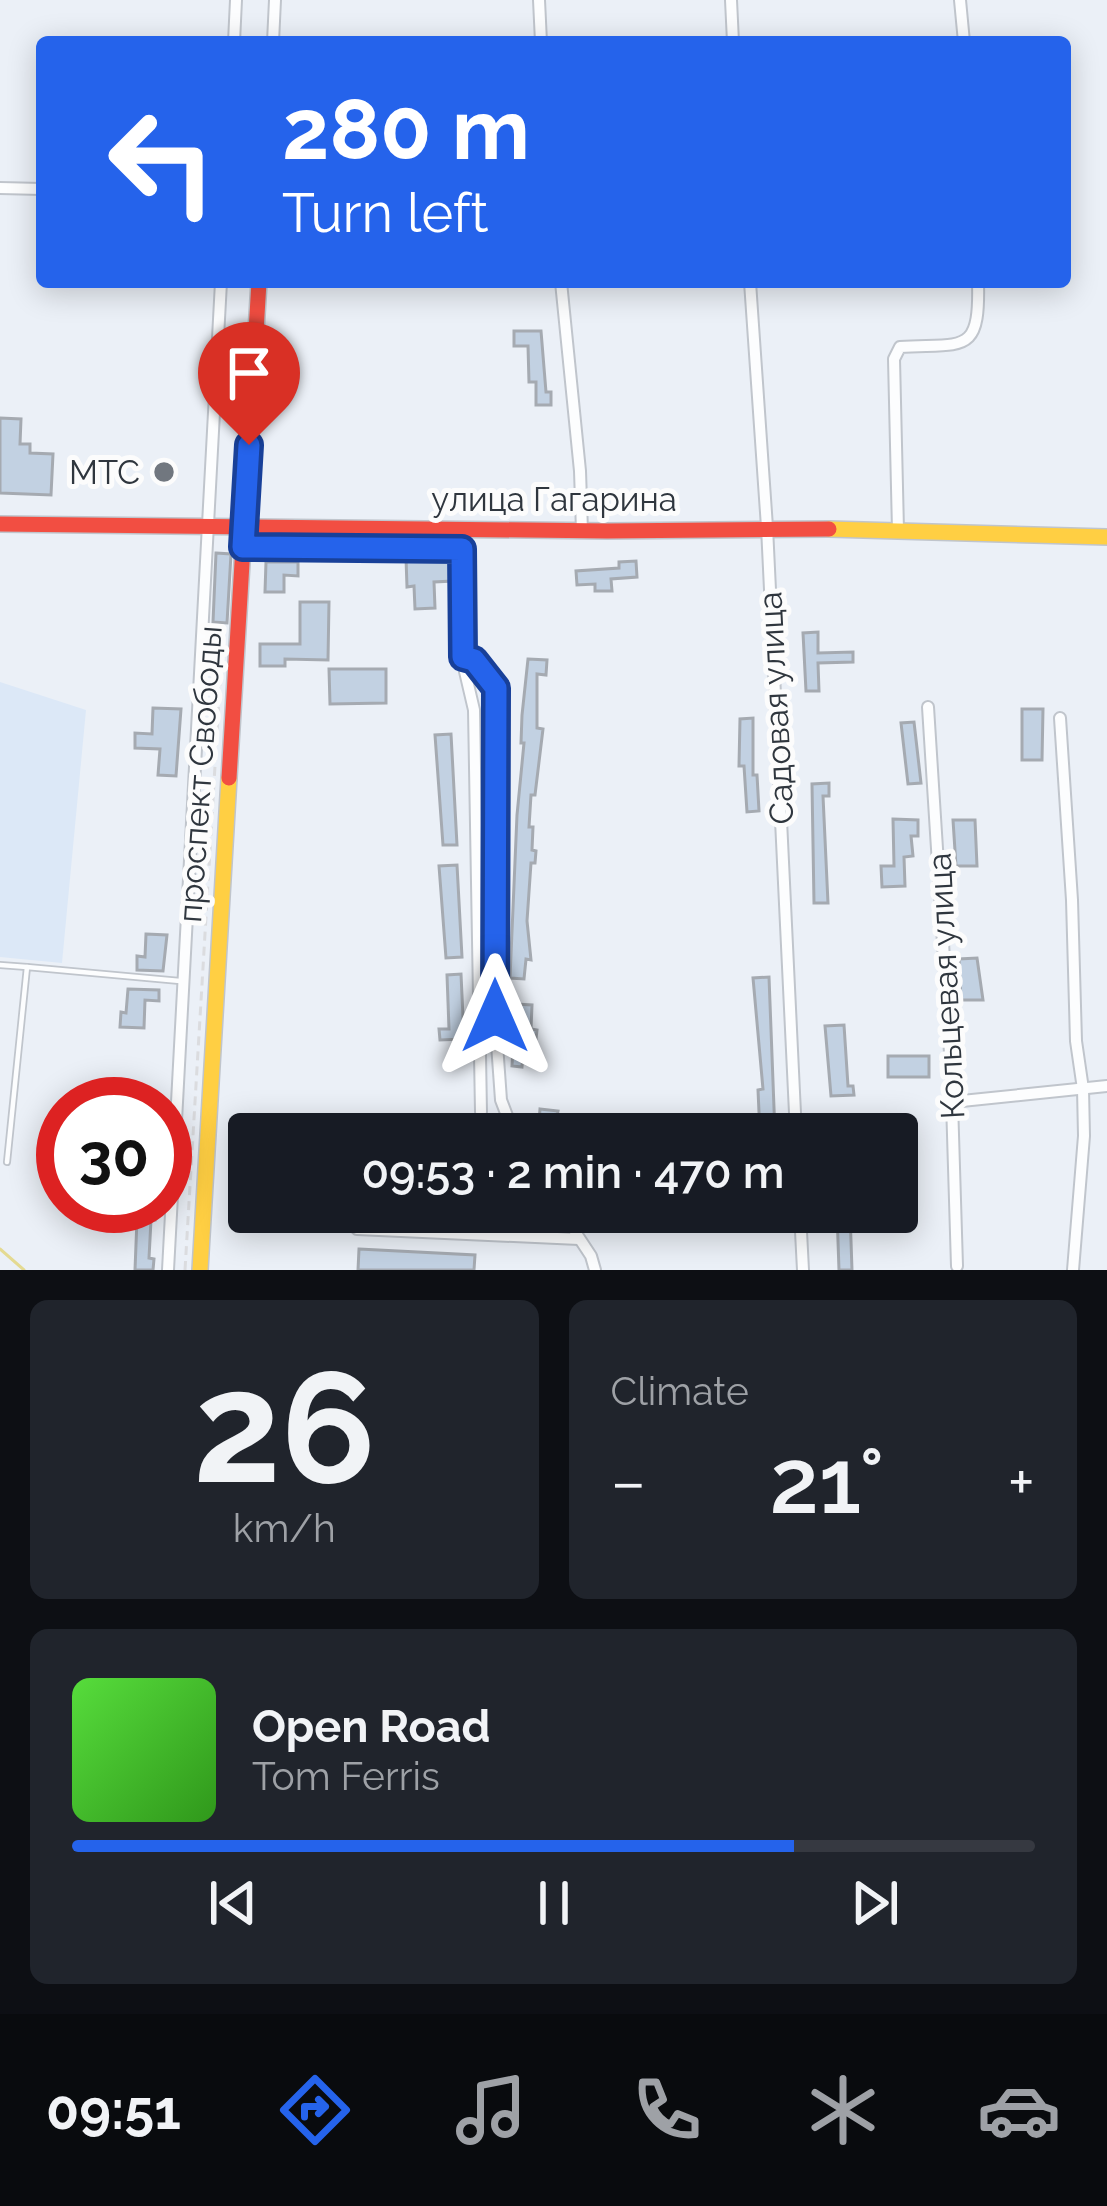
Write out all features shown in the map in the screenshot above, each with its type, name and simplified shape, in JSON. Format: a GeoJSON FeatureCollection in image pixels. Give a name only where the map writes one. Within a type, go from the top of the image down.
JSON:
{"type":"FeatureCollection","features":[{"type":"Feature","properties":{"kind":"main road","name":"проспект Свободы"},"geometry":{"type":"LineString","coordinates":[[200,1270],[259,288]]}},
{"type":"Feature","properties":{"kind":"main road","name":"улица Гагарина"},"geometry":{"type":"LineString","coordinates":[[0,524],[582,531],[767,527],[1107,537]]}},
{"type":"Feature","properties":{"kind":"street"},"geometry":{"type":"LineString","coordinates":[[234,36],[236,0]]}},
{"type":"Feature","properties":{"kind":"street"},"geometry":{"type":"LineString","coordinates":[[273,36],[275,0]]}},
{"type":"Feature","properties":{"kind":"street"},"geometry":{"type":"LineString","coordinates":[[539,0],[541,36]]}},
{"type":"Feature","properties":{"kind":"street"},"geometry":{"type":"LineString","coordinates":[[730,0],[733,36]]}},
{"type":"Feature","properties":{"kind":"street"},"geometry":{"type":"LineString","coordinates":[[960,0],[963,36]]}},
{"type":"Feature","properties":{"kind":"street"},"geometry":{"type":"LineString","coordinates":[[0,188],[36,189]]}},
{"type":"Feature","properties":{"kind":"street","name":"проспект Свободы"},"geometry":{"type":"LineString","coordinates":[[168,1270],[221,288]]}},
{"type":"Feature","properties":{"kind":"street"},"geometry":{"type":"LineString","coordinates":[[561,288],[582,531]]}},
{"type":"Feature","properties":{"kind":"street","name":"Садовая улица"},"geometry":{"type":"LineString","coordinates":[[750,288],[767,527],[795,1113]]}},
{"type":"Feature","properties":{"kind":"street"},"geometry":{"type":"LineString","coordinates":[[898,530],[894,359],[900,347],[964,343],[974,336],[979,319],[977,288]]}},
{"type":"Feature","properties":{"kind":"street"},"geometry":{"type":"LineString","coordinates":[[243,547],[462,549],[463,657],[474,710],[481,1112]]}},
{"type":"Feature","properties":{"kind":"street"},"geometry":{"type":"LineString","coordinates":[[463,657],[474,660],[496,688],[495,1016],[506,1113]]}},
{"type":"Feature","properties":{"kind":"street","name":"Кольцевая улица"},"geometry":{"type":"LineString","coordinates":[[928,707],[957,1266]]}},
{"type":"Feature","properties":{"kind":"street"},"geometry":{"type":"LineString","coordinates":[[1060,718],[1076,1041],[1083,1089],[1073,1270]]}},
{"type":"Feature","properties":{"kind":"street"},"geometry":{"type":"LineString","coordinates":[[952,1102],[1107,1086]]}},
{"type":"Feature","properties":{"kind":"street"},"geometry":{"type":"LineString","coordinates":[[445,1233],[579,1239]]}},
{"type":"Feature","properties":{"kind":"street"},"geometry":{"type":"LineString","coordinates":[[575,1233],[595,1270]]}},
{"type":"Feature","properties":{"kind":"street"},"geometry":{"type":"LineString","coordinates":[[801,1233],[803,1270]]}},
{"type":"Feature","properties":{"kind":"lane"},"geometry":{"type":"LineString","coordinates":[[0,965],[185,982]]}},
{"type":"Feature","properties":{"kind":"lane"},"geometry":{"type":"LineString","coordinates":[[7,1162],[26,967]]}},
{"type":"Feature","properties":{"kind":"lane"},"geometry":{"type":"LineString","coordinates":[[7,1054],[19,1055]]}},
{"type":"Feature","properties":{"kind":"path"},"geometry":{"type":"LineString","coordinates":[[185,1270],[221,665],[238,666]]}},
{"type":"Feature","properties":{"kind":"shaded area"},"geometry":{"type":"Polygon","coordinates":[[[0,682],[86,710],[62,963],[0,957],[0,682]]]}},
{"type":"Feature","properties":{"kind":"building"},"geometry":{"type":"Polygon","coordinates":[[[514,331],[541,331],[551,405],[536,405],[536,382],[529,382],[528,346],[514,346],[514,331]]]}},
{"type":"Feature","properties":{"kind":"building"},"geometry":{"type":"Polygon","coordinates":[[[0,418],[21,419],[20,444],[30,444],[30,453],[53,454],[51,495],[0,493],[0,418]]]}},
{"type":"Feature","properties":{"kind":"building"},"geometry":{"type":"Polygon","coordinates":[[[216,553],[231,554],[227,623],[213,622],[216,553]]]}},
{"type":"Feature","properties":{"kind":"building"},"geometry":{"type":"Polygon","coordinates":[[[406,558],[452,559],[453,581],[434,582],[435,608],[415,609],[414,586],[407,587],[406,558]]]}},
{"type":"Feature","properties":{"kind":"building"},"geometry":{"type":"Polygon","coordinates":[[[636,561],[637,577],[611,579],[612,591],[595,591],[595,584],[577,585],[576,571],[619,568],[619,562],[636,561]]]}},
{"type":"Feature","properties":{"kind":"building"},"geometry":{"type":"Polygon","coordinates":[[[266,562],[298,562],[298,576],[284,575],[284,592],[265,592],[266,562]]]}},
{"type":"Feature","properties":{"kind":"building"},"geometry":{"type":"Polygon","coordinates":[[[300,602],[329,602],[328,660],[285,659],[285,666],[260,666],[260,644],[300,644],[300,602]]]}},
{"type":"Feature","properties":{"kind":"building"},"geometry":{"type":"Polygon","coordinates":[[[818,632],[818,653],[853,652],[853,662],[818,663],[819,691],[806,691],[803,633],[818,632]]]}},
{"type":"Feature","properties":{"kind":"building"},"geometry":{"type":"Polygon","coordinates":[[[528,659],[547,660],[546,675],[537,674],[537,728],[543,729],[535,795],[531,795],[529,827],[533,827],[532,850],[536,851],[527,921],[531,960],[526,959],[524,979],[510,978],[528,659]]]}},
{"type":"Feature","properties":{"kind":"building"},"geometry":{"type":"Polygon","coordinates":[[[329,669],[386,669],[386,703],[330,704],[329,669]]]}},
{"type":"Feature","properties":{"kind":"building"},"geometry":{"type":"Polygon","coordinates":[[[153,708],[181,709],[176,776],[158,775],[160,749],[135,748],[135,733],[152,734],[153,708]]]}},
{"type":"Feature","properties":{"kind":"building"},"geometry":{"type":"Polygon","coordinates":[[[1022,709],[1043,709],[1042,760],[1022,760],[1022,709]]]}},
{"type":"Feature","properties":{"kind":"building"},"geometry":{"type":"Polygon","coordinates":[[[753,718],[753,775],[757,775],[759,811],[747,812],[744,766],[739,766],[740,719],[753,718]]]}},
{"type":"Feature","properties":{"kind":"building"},"geometry":{"type":"Polygon","coordinates":[[[914,722],[921,783],[908,784],[901,723],[914,722]]]}},
{"type":"Feature","properties":{"kind":"building"},"geometry":{"type":"Polygon","coordinates":[[[451,734],[457,845],[443,845],[435,735],[451,734]]]}},
{"type":"Feature","properties":{"kind":"building"},"geometry":{"type":"Polygon","coordinates":[[[829,783],[829,796],[823,796],[828,903],[814,903],[812,784],[829,783]]]}},
{"type":"Feature","properties":{"kind":"building"},"geometry":{"type":"Polygon","coordinates":[[[893,819],[918,820],[918,836],[911,836],[913,856],[904,857],[905,886],[882,887],[881,866],[894,866],[893,819]]]}},
{"type":"Feature","properties":{"kind":"building"},"geometry":{"type":"Polygon","coordinates":[[[953,820],[975,820],[977,866],[956,866],[953,820]]]}},
{"type":"Feature","properties":{"kind":"building"},"geometry":{"type":"Polygon","coordinates":[[[457,865],[462,957],[446,958],[439,866],[457,865]]]}},
{"type":"Feature","properties":{"kind":"building"},"geometry":{"type":"Polygon","coordinates":[[[146,934],[167,935],[163,971],[137,970],[137,956],[145,957],[146,934]]]}},
{"type":"Feature","properties":{"kind":"building"},"geometry":{"type":"Polygon","coordinates":[[[977,958],[983,1000],[961,1000],[959,959],[977,958]]]}},
{"type":"Feature","properties":{"kind":"building"},"geometry":{"type":"Polygon","coordinates":[[[461,974],[464,1039],[440,1040],[439,1029],[449,1029],[447,975],[461,974]]]}},
{"type":"Feature","properties":{"kind":"building"},"geometry":{"type":"Polygon","coordinates":[[[769,977],[774,1113],[759,1113],[758,1090],[763,1089],[753,978],[769,977]]]}},
{"type":"Feature","properties":{"kind":"building"},"geometry":{"type":"Polygon","coordinates":[[[128,989],[159,990],[159,1001],[145,1000],[144,1028],[120,1027],[128,989]]]}},
{"type":"Feature","properties":{"kind":"building"},"geometry":{"type":"Polygon","coordinates":[[[515,1004],[532,1005],[531,1029],[537,1030],[536,1039],[524,1039],[522,1067],[512,1066],[515,1004]]]}},
{"type":"Feature","properties":{"kind":"building"},"geometry":{"type":"Polygon","coordinates":[[[844,1025],[848,1086],[853,1086],[854,1095],[831,1096],[825,1026],[844,1025]]]}},
{"type":"Feature","properties":{"kind":"building"},"geometry":{"type":"Polygon","coordinates":[[[888,1056],[929,1056],[929,1077],[888,1077],[888,1056]]]}},
{"type":"Feature","properties":{"kind":"building"},"geometry":{"type":"Polygon","coordinates":[[[136,1233],[150,1233],[153,1270],[135,1270],[136,1233]]]}},
{"type":"Feature","properties":{"kind":"building"},"geometry":{"type":"Polygon","coordinates":[[[838,1233],[851,1233],[852,1270],[839,1270],[838,1233]]]}},
{"type":"Feature","properties":{"kind":"building"},"geometry":{"type":"Polygon","coordinates":[[[359,1249],[475,1255],[474,1270],[358,1270],[359,1249]]]}},
{"type":"Feature","properties":{"kind":"waterway"},"geometry":{"type":"LineString","coordinates":[[0,1249],[24,1270]]}},
{"type":"Feature","properties":{"kind":"traffic: slow"},"geometry":{"type":"LineString","coordinates":[[829,529],[1107,537]]}},
{"type":"Feature","properties":{"kind":"traffic: slow"},"geometry":{"type":"LineString","coordinates":[[200,1270],[229,778]]}},
{"type":"Feature","properties":{"kind":"traffic: jam"},"geometry":{"type":"LineString","coordinates":[[229,778],[259,288]]}},
{"type":"Feature","properties":{"kind":"traffic: jam"},"geometry":{"type":"LineString","coordinates":[[0,524],[829,529]]}},
{"type":"Feature","properties":{"kind":"place","name":"МТС"},"geometry":{"type":"Point","coordinates":[164,472]}},
{"type":"Feature","properties":{"kind":"route"},"geometry":{"type":"LineString","coordinates":[[249,445],[243,547],[462,549],[463,657],[474,660],[496,688],[495,1016]]}}]}
